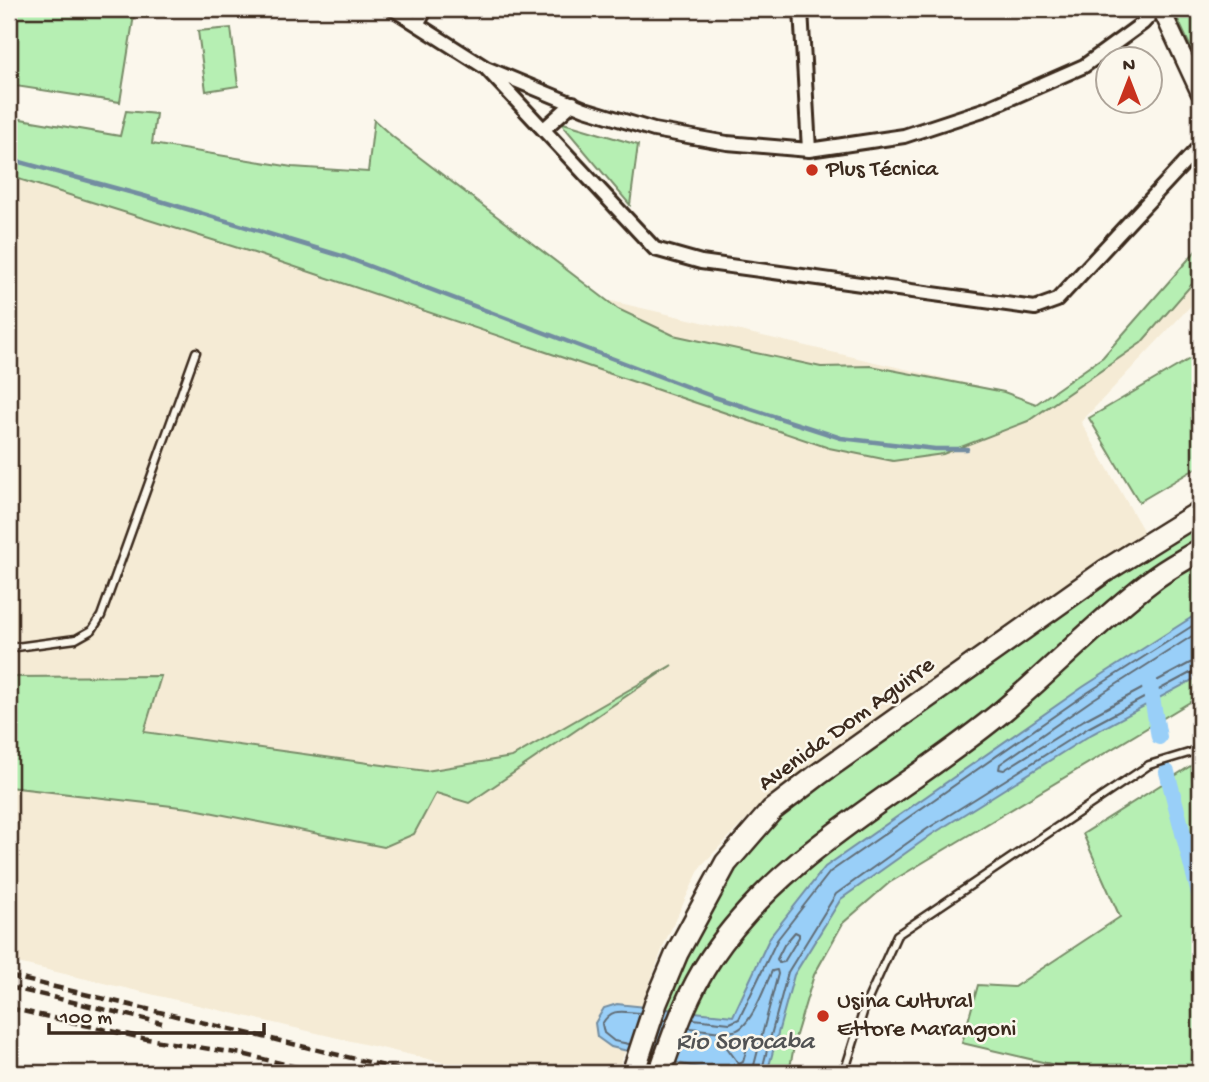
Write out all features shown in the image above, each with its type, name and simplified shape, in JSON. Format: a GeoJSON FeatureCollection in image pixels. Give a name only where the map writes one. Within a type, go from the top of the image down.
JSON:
{"type":"FeatureCollection","features":[{"type":"Feature","properties":{"kind":"highway","name":"Avenida Dom Aguirre"},"geometry":{"type":"LineString","coordinates":[[634,1068],[656,1003],[677,953],[726,863],[772,810],[1105,571],[1200,512]]}},
{"type":"Feature","properties":{"kind":"highway"},"geometry":{"type":"LineString","coordinates":[[660,1073],[685,1003],[738,921],[770,888],[827,840],[1003,710],[1153,580],[1200,550]]}},
{"type":"Feature","properties":{"kind":"street"},"geometry":{"type":"LineString","coordinates":[[393,9],[486,68],[573,103],[654,130],[727,143],[809,150],[904,136],[986,109],[1084,66],[1158,9],[1199,87]]}},
{"type":"Feature","properties":{"kind":"street"},"geometry":{"type":"LineString","coordinates":[[417,24],[426,9]]}},
{"type":"Feature","properties":{"kind":"street"},"geometry":{"type":"LineString","coordinates":[[801,9],[809,150]]}},
{"type":"Feature","properties":{"kind":"street"},"geometry":{"type":"LineString","coordinates":[[486,68],[655,249],[701,262],[1035,308],[1057,300],[1200,146]]}},
{"type":"Feature","properties":{"kind":"street"},"geometry":{"type":"LineString","coordinates":[[544,129],[573,103]]}},
{"type":"Feature","properties":{"kind":"lane"},"geometry":{"type":"LineString","coordinates":[[9,648],[76,639],[92,630],[101,616],[196,352]]}},
{"type":"Feature","properties":{"kind":"lane"},"geometry":{"type":"LineString","coordinates":[[844,1073],[865,1006],[897,935],[1149,765],[1200,747]]}},
{"type":"Feature","properties":{"kind":"shaded area"},"geometry":{"type":"Polygon","coordinates":[[[9,151],[370,245],[1004,392],[1036,404],[1103,357],[1200,246],[1200,296],[1081,422],[1144,532],[758,807],[701,866],[665,942],[617,1073],[488,1073],[9,961],[9,151]]]}},
{"type":"Feature","properties":{"kind":"green space"},"geometry":{"type":"Polygon","coordinates":[[[9,9],[135,9],[120,102],[9,85],[9,9]]]}},
{"type":"Feature","properties":{"kind":"green space"},"geometry":{"type":"Polygon","coordinates":[[[1173,9],[1200,9],[1200,66],[1198,63],[1173,9]]]}},
{"type":"Feature","properties":{"kind":"green space"},"geometry":{"type":"Polygon","coordinates":[[[231,28],[238,86],[206,91],[198,31],[231,28]]]}},
{"type":"Feature","properties":{"kind":"green space"},"geometry":{"type":"Polygon","coordinates":[[[126,111],[156,114],[152,144],[292,167],[368,172],[374,120],[618,309],[673,335],[821,367],[871,366],[1004,392],[1036,404],[1103,357],[1200,246],[1200,275],[1141,343],[1028,421],[943,454],[893,461],[829,448],[254,253],[9,176],[9,117],[120,136],[126,111]]]}},
{"type":"Feature","properties":{"kind":"green space"},"geometry":{"type":"Polygon","coordinates":[[[560,122],[638,145],[630,205],[560,122]]]}},
{"type":"Feature","properties":{"kind":"green space"},"geometry":{"type":"Polygon","coordinates":[[[1200,353],[1200,466],[1139,502],[1089,418],[1200,353]]]}},
{"type":"Feature","properties":{"kind":"green space"},"geometry":{"type":"Polygon","coordinates":[[[1200,522],[1200,539],[1177,553],[999,703],[817,835],[675,1010],[662,1009],[679,967],[713,901],[754,845],[791,809],[829,775],[1111,578],[1200,522]]]}},
{"type":"Feature","properties":{"kind":"green space"},"geometry":{"type":"Polygon","coordinates":[[[1200,559],[1200,696],[889,883],[843,923],[814,975],[796,1035],[789,1073],[710,1073],[727,1016],[689,1012],[706,981],[771,897],[1172,576],[1200,559]]]}},
{"type":"Feature","properties":{"kind":"green space"},"geometry":{"type":"Polygon","coordinates":[[[672,665],[469,803],[436,793],[414,834],[384,847],[189,808],[9,787],[9,677],[161,676],[144,732],[426,771],[512,757],[672,665]]]}},
{"type":"Feature","properties":{"kind":"green space"},"geometry":{"type":"Polygon","coordinates":[[[1200,760],[1200,1073],[1068,1073],[1068,1068],[962,1043],[978,985],[1014,987],[1120,917],[1083,834],[1200,760]]]}},
{"type":"Feature","properties":{"kind":"water","name":"Rio Sorocaba"},"geometry":{"type":"Polygon","coordinates":[[[1200,612],[1200,676],[1092,734],[931,835],[841,899],[794,975],[767,1073],[720,1073],[611,1047],[597,1037],[595,1023],[604,1008],[617,1004],[733,1016],[770,937],[825,867],[1083,687],[1200,612]]]}},
{"type":"Feature","properties":{"kind":"waterway"},"geometry":{"type":"LineString","coordinates":[[9,159],[144,196],[345,257],[714,397],[841,438],[935,449],[967,449]]}},
{"type":"Feature","properties":{"kind":"waterway"},"geometry":{"type":"LineString","coordinates":[[1149,681],[1159,737]]}},
{"type":"Feature","properties":{"kind":"waterway"},"geometry":{"type":"LineString","coordinates":[[1167,772],[1200,898]]}},
{"type":"Feature","properties":{"kind":"railway"},"geometry":{"type":"LineString","coordinates":[[9,976],[414,1073]]}},
{"type":"Feature","properties":{"kind":"railway"},"geometry":{"type":"LineString","coordinates":[[9,987],[162,1023]]}},
{"type":"Feature","properties":{"kind":"railway"},"geometry":{"type":"LineString","coordinates":[[9,1008],[147,1039],[242,1054],[322,1073]]}},
{"type":"Feature","properties":{"kind":"place","name":"Plus Técnica"},"geometry":{"type":"Point","coordinates":[812,170]}},
{"type":"Feature","properties":{"kind":"place","name":"Usina Cultural Ettore Marangoni"},"geometry":{"type":"Point","coordinates":[823,1016]}}]}
